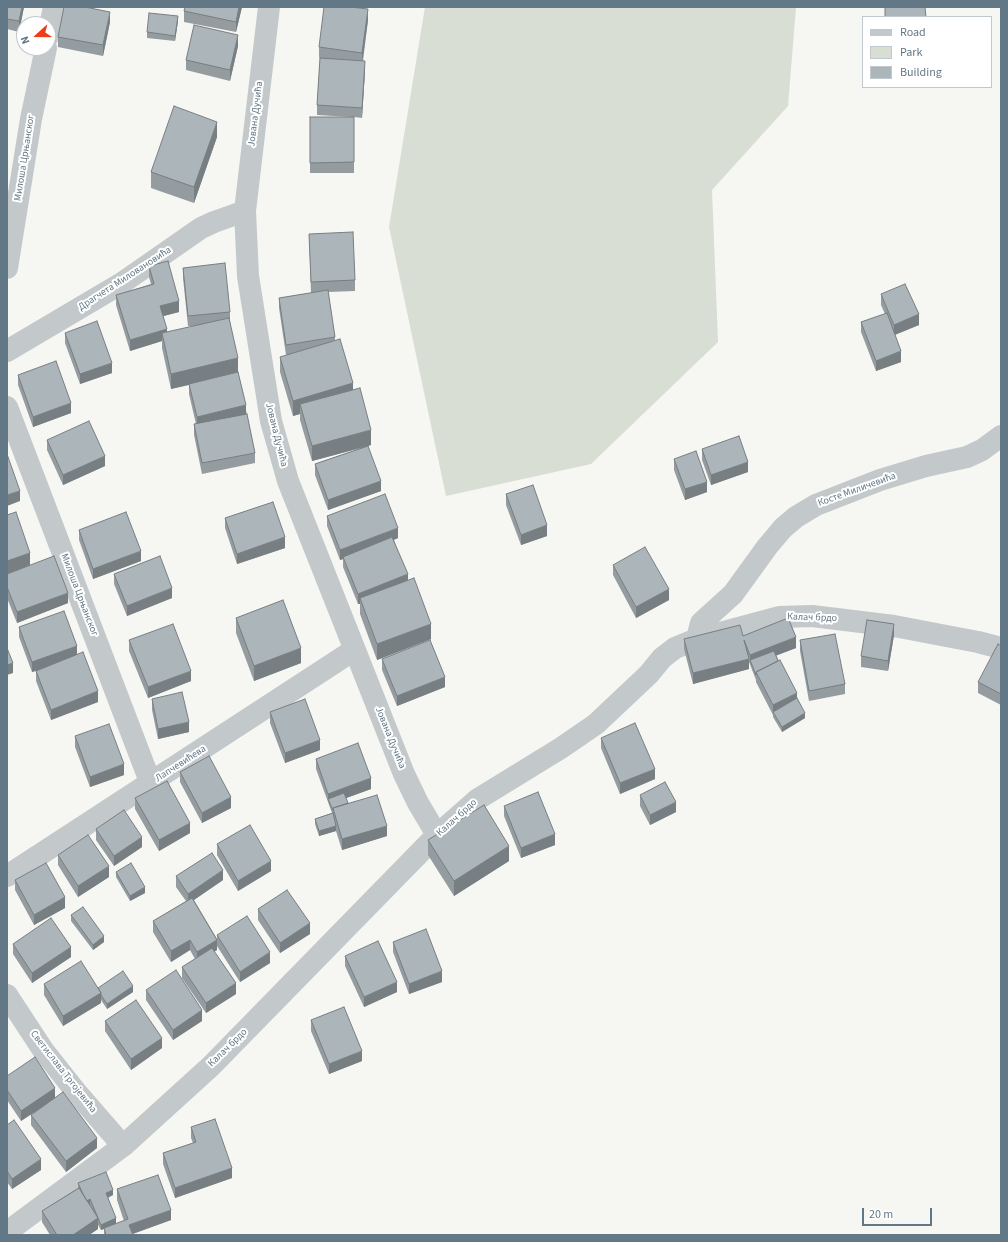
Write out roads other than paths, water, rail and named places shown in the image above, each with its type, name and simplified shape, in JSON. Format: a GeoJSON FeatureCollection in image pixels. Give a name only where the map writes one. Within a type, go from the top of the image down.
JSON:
{"type":"FeatureCollection","features":[{"type":"Feature","properties":{"kind":"street","name":"Јована Дучића"},"geometry":{"type":"LineString","coordinates":[[269,7],[245,211],[248,276],[271,421],[288,481],[354,650],[404,774],[418,803],[437,835]]}},
{"type":"Feature","properties":{"kind":"street","name":"Милоша Црњанског"},"geometry":{"type":"LineString","coordinates":[[7,268],[32,119],[44,56]]}},
{"type":"Feature","properties":{"kind":"street","name":"Драгчета Миловановића"},"geometry":{"type":"LineString","coordinates":[[7,351],[122,283],[201,228],[245,211]]}},
{"type":"Feature","properties":{"kind":"street","name":"Милоша Црњанског"},"geometry":{"type":"LineString","coordinates":[[7,407],[151,784]]}},
{"type":"Feature","properties":{"kind":"street","name":"Косте Миличевића"},"geometry":{"type":"LineString","coordinates":[[697,639],[702,623],[733,594],[771,542],[783,528],[796,517],[816,504],[880,480],[926,466],[967,457],[982,450],[1001,436]]}},
{"type":"Feature","properties":{"kind":"street","name":"Калач брдо"},"geometry":{"type":"LineString","coordinates":[[7,1232],[123,1146],[245,1032],[437,835],[478,799],[561,748],[596,724],[649,674],[662,658],[675,648],[697,639],[779,617],[812,616],[894,626],[978,642],[1001,648]]}},
{"type":"Feature","properties":{"kind":"street","name":"Лапчевићева"},"geometry":{"type":"LineString","coordinates":[[7,876],[151,784],[354,650]]}},
{"type":"Feature","properties":{"kind":"street","name":"Светислава Тргојевића"},"geometry":{"type":"LineString","coordinates":[[7,995],[42,1050],[123,1146]]}}]}
